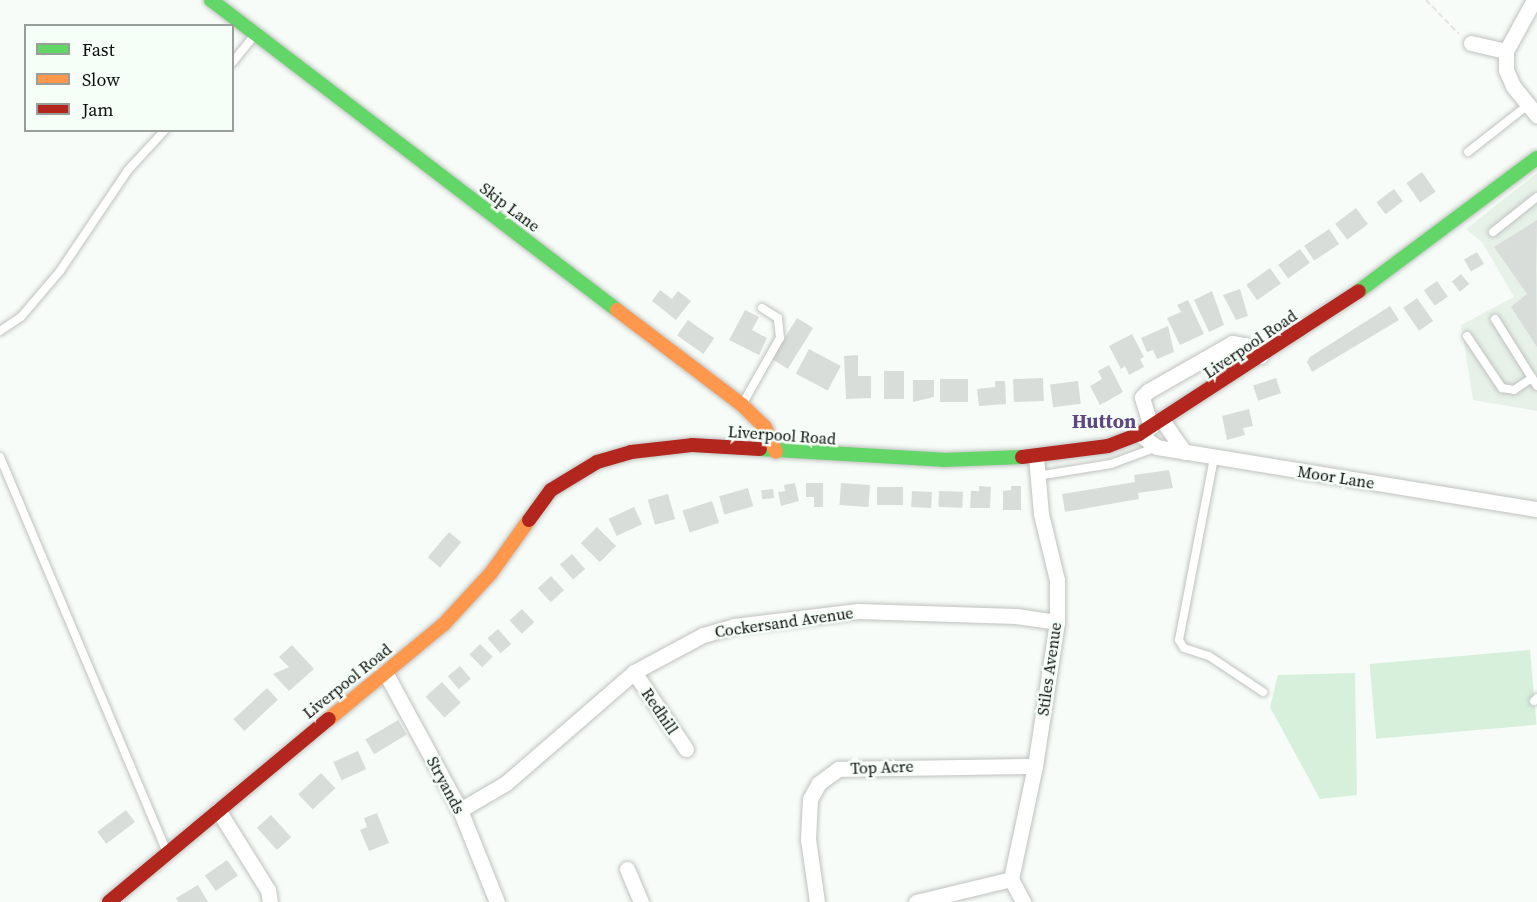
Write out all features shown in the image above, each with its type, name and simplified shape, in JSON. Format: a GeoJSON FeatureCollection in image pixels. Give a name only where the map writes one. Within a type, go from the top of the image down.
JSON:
{"type":"FeatureCollection","features":[{"type":"Feature","properties":{"kind":"street","name":"Skip Lane"},"geometry":{"type":"LineString","coordinates":[[211,0],[742,405],[765,427],[777,452]]}},
{"type":"Feature","properties":{"kind":"street"},"geometry":{"type":"LineString","coordinates":[[1532,111],[1510,78],[1506,51],[1534,0]]}},
{"type":"Feature","properties":{"kind":"street"},"geometry":{"type":"LineString","coordinates":[[1471,43],[1506,51]]}},
{"type":"Feature","properties":{"kind":"street","name":"Liverpool Road"},"geometry":{"type":"LineString","coordinates":[[109,902],[444,624],[490,573],[552,490],[579,471],[631,452],[667,446],[943,460],[1036,458],[1108,446],[1150,427],[1407,259],[1537,158]]}},
{"type":"Feature","properties":{"kind":"street"},"geometry":{"type":"LineString","coordinates":[[1184,452],[1150,427],[1142,397],[1148,391],[1232,343],[1245,345],[1261,356]]}},
{"type":"Feature","properties":{"kind":"street","name":"Moor Lane"},"geometry":{"type":"LineString","coordinates":[[1150,427],[1157,447],[1537,509]]}},
{"type":"Feature","properties":{"kind":"street","name":"Stiles Avenue"},"geometry":{"type":"LineString","coordinates":[[1011,879],[1035,766],[1057,622],[1057,580],[1041,514],[1036,458]]}},
{"type":"Feature","properties":{"kind":"street","name":"Cockersand Avenue"},"geometry":{"type":"LineString","coordinates":[[460,810],[506,783],[634,672],[664,652],[734,626],[858,611],[1016,616],[1057,622]]}},
{"type":"Feature","properties":{"kind":"street","name":"Stryands"},"geometry":{"type":"LineString","coordinates":[[385,672],[460,810],[497,902]]}},
{"type":"Feature","properties":{"kind":"street","name":"Redhill"},"geometry":{"type":"LineString","coordinates":[[634,672],[686,749]]}},
{"type":"Feature","properties":{"kind":"street","name":"Top Acre"},"geometry":{"type":"LineString","coordinates":[[817,902],[808,840],[810,799],[819,783],[838,769],[857,766],[1035,766]]}},
{"type":"Feature","properties":{"kind":"street"},"geometry":{"type":"LineString","coordinates":[[218,810],[268,890],[270,902]]}},
{"type":"Feature","properties":{"kind":"street"},"geometry":{"type":"LineString","coordinates":[[627,869],[641,902]]}},
{"type":"Feature","properties":{"kind":"street"},"geometry":{"type":"LineString","coordinates":[[915,902],[1011,879],[1023,902]]}},
{"type":"Feature","properties":{"kind":"lane"},"geometry":{"type":"LineString","coordinates":[[234,60],[256,33]]}},
{"type":"Feature","properties":{"kind":"lane"},"geometry":{"type":"LineString","coordinates":[[1468,152],[1532,111]]}},
{"type":"Feature","properties":{"kind":"lane"},"geometry":{"type":"LineString","coordinates":[[0,331],[21,317],[60,271],[128,170],[163,132]]}},
{"type":"Feature","properties":{"kind":"lane"},"geometry":{"type":"LineString","coordinates":[[1493,232],[1537,197]]}},
{"type":"Feature","properties":{"kind":"lane"},"geometry":{"type":"LineString","coordinates":[[742,405],[780,338],[778,318],[762,308]]}},
{"type":"Feature","properties":{"kind":"lane"},"geometry":{"type":"LineString","coordinates":[[1495,319],[1537,386]]}},
{"type":"Feature","properties":{"kind":"lane"},"geometry":{"type":"LineString","coordinates":[[1467,336],[1502,388],[1514,390],[1532,378]]}},
{"type":"Feature","properties":{"kind":"lane"},"geometry":{"type":"LineString","coordinates":[[1037,476],[1111,464],[1157,447]]}},
{"type":"Feature","properties":{"kind":"lane"},"geometry":{"type":"LineString","coordinates":[[0,457],[167,852]]}},
{"type":"Feature","properties":{"kind":"lane"},"geometry":{"type":"LineString","coordinates":[[1214,458],[1179,640],[1184,648],[1209,656],[1263,692]]}},
{"type":"Feature","properties":{"kind":"path"},"geometry":{"type":"LineString","coordinates":[[1425,0],[1471,43]]}},
{"type":"Feature","properties":{"kind":"shaded area"},"geometry":{"type":"Polygon","coordinates":[[[1537,173],[1537,411],[1473,400],[1461,325],[1514,297],[1482,242],[1466,229],[1537,173]]]}},
{"type":"Feature","properties":{"kind":"green space"},"geometry":{"type":"Polygon","coordinates":[[[1530,650],[1537,725],[1376,739],[1370,664],[1530,650]]]}},
{"type":"Feature","properties":{"kind":"green space"},"geometry":{"type":"Polygon","coordinates":[[[1355,673],[1357,795],[1320,799],[1270,707],[1278,675],[1355,673]]]}},
{"type":"Feature","properties":{"kind":"building"},"geometry":{"type":"Polygon","coordinates":[[[1422,172],[1436,192],[1420,203],[1406,183],[1422,172]]]}},
{"type":"Feature","properties":{"kind":"building"},"geometry":{"type":"Polygon","coordinates":[[[1394,189],[1403,201],[1385,214],[1376,202],[1394,189]]]}},
{"type":"Feature","properties":{"kind":"building"},"geometry":{"type":"Polygon","coordinates":[[[1356,208],[1368,224],[1347,240],[1335,224],[1356,208]]]}},
{"type":"Feature","properties":{"kind":"building"},"geometry":{"type":"Polygon","coordinates":[[[1537,220],[1537,347],[1511,307],[1527,294],[1494,247],[1537,220]]]}},
{"type":"Feature","properties":{"kind":"building"},"geometry":{"type":"Polygon","coordinates":[[[1329,229],[1339,244],[1314,261],[1304,246],[1329,229]]]}},
{"type":"Feature","properties":{"kind":"building"},"geometry":{"type":"Polygon","coordinates":[[[1300,249],[1310,263],[1288,279],[1278,265],[1300,249]]]}},
{"type":"Feature","properties":{"kind":"building"},"geometry":{"type":"Polygon","coordinates":[[[1477,252],[1484,264],[1471,272],[1464,260],[1477,252]]]}},
{"type":"Feature","properties":{"kind":"building"},"geometry":{"type":"Polygon","coordinates":[[[1270,268],[1281,284],[1257,300],[1246,285],[1270,268]]]}},
{"type":"Feature","properties":{"kind":"building"},"geometry":{"type":"Polygon","coordinates":[[[1461,274],[1469,284],[1460,292],[1452,282],[1461,274]]]}},
{"type":"Feature","properties":{"kind":"building"},"geometry":{"type":"Polygon","coordinates":[[[1437,281],[1448,297],[1435,306],[1424,290],[1437,281]]]}},
{"type":"Feature","properties":{"kind":"building"},"geometry":{"type":"Polygon","coordinates":[[[1240,289],[1248,316],[1236,320],[1223,295],[1240,289]]]}},
{"type":"Feature","properties":{"kind":"building"},"geometry":{"type":"Polygon","coordinates":[[[660,290],[672,299],[678,291],[691,301],[676,320],[652,301],[660,290]]]}},
{"type":"Feature","properties":{"kind":"building"},"geometry":{"type":"Polygon","coordinates":[[[1212,291],[1224,325],[1209,332],[1194,300],[1212,291]]]}},
{"type":"Feature","properties":{"kind":"building"},"geometry":{"type":"Polygon","coordinates":[[[1417,298],[1433,321],[1419,331],[1403,308],[1417,298]]]}},
{"type":"Feature","properties":{"kind":"building"},"geometry":{"type":"Polygon","coordinates":[[[1188,300],[1204,334],[1180,345],[1167,318],[1181,312],[1177,305],[1188,300]]]}},
{"type":"Feature","properties":{"kind":"building"},"geometry":{"type":"Polygon","coordinates":[[[1390,306],[1399,320],[1312,372],[1307,362],[1310,357],[1390,306]]]}},
{"type":"Feature","properties":{"kind":"building"},"geometry":{"type":"Polygon","coordinates":[[[745,310],[759,317],[752,330],[767,338],[759,355],[729,340],[745,310]]]}},
{"type":"Feature","properties":{"kind":"building"},"geometry":{"type":"Polygon","coordinates":[[[797,318],[813,328],[788,369],[772,359],[797,318]]]}},
{"type":"Feature","properties":{"kind":"building"},"geometry":{"type":"Polygon","coordinates":[[[688,320],[714,338],[703,354],[677,336],[688,320]]]}},
{"type":"Feature","properties":{"kind":"building"},"geometry":{"type":"Polygon","coordinates":[[[1168,326],[1174,352],[1157,359],[1153,350],[1147,352],[1141,338],[1168,326]]]}},
{"type":"Feature","properties":{"kind":"building"},"geometry":{"type":"Polygon","coordinates":[[[1132,334],[1144,357],[1140,359],[1144,367],[1129,375],[1125,366],[1121,369],[1109,346],[1132,334]]]}},
{"type":"Feature","properties":{"kind":"building"},"geometry":{"type":"Polygon","coordinates":[[[809,349],[841,366],[828,391],[796,374],[809,349]]]}},
{"type":"Feature","properties":{"kind":"building"},"geometry":{"type":"Polygon","coordinates":[[[858,355],[858,376],[871,376],[871,398],[846,399],[844,356],[858,355]]]}},
{"type":"Feature","properties":{"kind":"building"},"geometry":{"type":"Polygon","coordinates":[[[1109,365],[1123,392],[1100,405],[1090,386],[1102,379],[1098,371],[1109,365]]]}},
{"type":"Feature","properties":{"kind":"building"},"geometry":{"type":"Polygon","coordinates":[[[884,371],[904,371],[904,399],[884,399],[884,371]]]}},
{"type":"Feature","properties":{"kind":"building"},"geometry":{"type":"Polygon","coordinates":[[[1043,378],[1044,401],[1014,402],[1013,379],[1043,378]]]}},
{"type":"Feature","properties":{"kind":"building"},"geometry":{"type":"Polygon","coordinates":[[[1276,378],[1281,393],[1258,401],[1253,385],[1276,378]]]}},
{"type":"Feature","properties":{"kind":"building"},"geometry":{"type":"Polygon","coordinates":[[[940,379],[968,379],[968,402],[940,402],[940,379]]]}},
{"type":"Feature","properties":{"kind":"building"},"geometry":{"type":"Polygon","coordinates":[[[913,380],[934,380],[934,397],[913,402],[913,380]]]}},
{"type":"Feature","properties":{"kind":"building"},"geometry":{"type":"Polygon","coordinates":[[[995,381],[1005,381],[1006,404],[979,406],[977,389],[995,387],[995,381]]]}},
{"type":"Feature","properties":{"kind":"building"},"geometry":{"type":"Polygon","coordinates":[[[1078,381],[1081,404],[1053,407],[1050,384],[1078,381]]]}},
{"type":"Feature","properties":{"kind":"building"},"geometry":{"type":"Polygon","coordinates":[[[1249,409],[1253,426],[1243,428],[1245,435],[1227,440],[1222,416],[1249,409]]]}},
{"type":"Feature","properties":{"kind":"building"},"geometry":{"type":"Polygon","coordinates":[[[1169,470],[1173,488],[1138,493],[1139,499],[1065,512],[1062,494],[1135,482],[1134,475],[1169,470]]]}},
{"type":"Feature","properties":{"kind":"building"},"geometry":{"type":"Polygon","coordinates":[[[795,483],[799,501],[781,506],[778,492],[785,491],[784,485],[795,483]]]}},
{"type":"Feature","properties":{"kind":"building"},"geometry":{"type":"Polygon","coordinates":[[[806,483],[823,483],[823,507],[814,507],[814,497],[806,497],[806,483]]]}},
{"type":"Feature","properties":{"kind":"building"},"geometry":{"type":"Polygon","coordinates":[[[841,483],[870,485],[868,507],[839,505],[841,483]]]}},
{"type":"Feature","properties":{"kind":"building"},"geometry":{"type":"Polygon","coordinates":[[[979,486],[991,487],[990,508],[970,508],[971,491],[979,491],[979,486]]]}},
{"type":"Feature","properties":{"kind":"building"},"geometry":{"type":"Polygon","coordinates":[[[1011,486],[1021,486],[1021,510],[1003,510],[1003,491],[1011,490],[1011,486]]]}},
{"type":"Feature","properties":{"kind":"building"},"geometry":{"type":"Polygon","coordinates":[[[877,487],[903,487],[903,505],[877,505],[877,487]]]}},
{"type":"Feature","properties":{"kind":"building"},"geometry":{"type":"Polygon","coordinates":[[[748,488],[753,506],[724,515],[719,496],[748,488]]]}},
{"type":"Feature","properties":{"kind":"building"},"geometry":{"type":"Polygon","coordinates":[[[773,489],[774,498],[762,499],[761,490],[773,489]]]}},
{"type":"Feature","properties":{"kind":"building"},"geometry":{"type":"Polygon","coordinates":[[[912,491],[932,492],[931,508],[911,507],[912,491]]]}},
{"type":"Feature","properties":{"kind":"building"},"geometry":{"type":"Polygon","coordinates":[[[939,491],[963,492],[962,508],[938,507],[939,491]]]}},
{"type":"Feature","properties":{"kind":"building"},"geometry":{"type":"Polygon","coordinates":[[[668,494],[675,519],[655,525],[648,500],[668,494]]]}},
{"type":"Feature","properties":{"kind":"building"},"geometry":{"type":"Polygon","coordinates":[[[712,501],[719,523],[690,532],[683,511],[712,501]]]}},
{"type":"Feature","properties":{"kind":"building"},"geometry":{"type":"Polygon","coordinates":[[[634,507],[642,524],[617,536],[609,519],[634,507]]]}},
{"type":"Feature","properties":{"kind":"building"},"geometry":{"type":"Polygon","coordinates":[[[597,527],[616,546],[600,562],[581,543],[597,527]]]}},
{"type":"Feature","properties":{"kind":"building"},"geometry":{"type":"Polygon","coordinates":[[[449,532],[461,542],[440,568],[428,557],[449,532]]]}},
{"type":"Feature","properties":{"kind":"building"},"geometry":{"type":"Polygon","coordinates":[[[572,554],[585,569],[573,580],[560,564],[572,554]]]}},
{"type":"Feature","properties":{"kind":"building"},"geometry":{"type":"Polygon","coordinates":[[[551,576],[564,590],[551,602],[538,588],[551,576]]]}},
{"type":"Feature","properties":{"kind":"building"},"geometry":{"type":"Polygon","coordinates":[[[522,609],[534,622],[522,634],[510,621],[522,609]]]}},
{"type":"Feature","properties":{"kind":"building"},"geometry":{"type":"Polygon","coordinates":[[[498,629],[511,644],[501,653],[487,638],[498,629]]]}},
{"type":"Feature","properties":{"kind":"building"},"geometry":{"type":"Polygon","coordinates":[[[480,644],[493,657],[482,667],[469,655],[480,644]]]}},
{"type":"Feature","properties":{"kind":"building"},"geometry":{"type":"Polygon","coordinates":[[[292,645],[314,669],[289,691],[273,674],[289,667],[279,657],[292,645]]]}},
{"type":"Feature","properties":{"kind":"building"},"geometry":{"type":"Polygon","coordinates":[[[460,666],[471,679],[459,689],[448,676],[460,666]]]}},
{"type":"Feature","properties":{"kind":"building"},"geometry":{"type":"Polygon","coordinates":[[[442,682],[461,703],[444,718],[426,697],[442,682]]]}},
{"type":"Feature","properties":{"kind":"building"},"geometry":{"type":"Polygon","coordinates":[[[267,688],[278,700],[244,731],[233,719],[267,688]]]}},
{"type":"Feature","properties":{"kind":"building"},"geometry":{"type":"Polygon","coordinates":[[[398,720],[407,735],[374,754],[365,740],[398,720]]]}},
{"type":"Feature","properties":{"kind":"building"},"geometry":{"type":"Polygon","coordinates":[[[358,751],[366,769],[341,780],[333,762],[358,751]]]}},
{"type":"Feature","properties":{"kind":"building"},"geometry":{"type":"Polygon","coordinates":[[[321,773],[335,788],[313,810],[298,794],[321,773]]]}},
{"type":"Feature","properties":{"kind":"building"},"geometry":{"type":"Polygon","coordinates":[[[126,810],[135,822],[106,844],[97,832],[126,810]]]}},
{"type":"Feature","properties":{"kind":"building"},"geometry":{"type":"Polygon","coordinates":[[[377,813],[389,843],[369,851],[360,830],[367,827],[364,818],[377,813]]]}},
{"type":"Feature","properties":{"kind":"building"},"geometry":{"type":"Polygon","coordinates":[[[271,815],[291,837],[277,850],[257,828],[271,815]]]}},
{"type":"Feature","properties":{"kind":"building"},"geometry":{"type":"Polygon","coordinates":[[[227,860],[238,876],[216,891],[205,875],[227,860]]]}},
{"type":"Feature","properties":{"kind":"building"},"geometry":{"type":"Polygon","coordinates":[[[198,885],[208,902],[178,902],[176,898],[198,885]]]}},
{"type":"Feature","properties":{"kind":"traffic: fast"},"geometry":{"type":"LineString","coordinates":[[211,0],[617,310]]}},
{"type":"Feature","properties":{"kind":"traffic: fast"},"geometry":{"type":"LineString","coordinates":[[1359,291],[1537,158]]}},
{"type":"Feature","properties":{"kind":"traffic: fast"},"geometry":{"type":"LineString","coordinates":[[760,449],[943,460],[1022,457]]}},
{"type":"Feature","properties":{"kind":"traffic: slow"},"geometry":{"type":"LineString","coordinates":[[617,310],[742,405],[765,427],[776,452]]}},
{"type":"Feature","properties":{"kind":"traffic: slow"},"geometry":{"type":"LineString","coordinates":[[329,719],[444,624],[491,573],[529,520]]}},
{"type":"Feature","properties":{"kind":"traffic: jam"},"geometry":{"type":"LineString","coordinates":[[1022,457],[1108,446],[1139,434],[1359,291]]}},
{"type":"Feature","properties":{"kind":"traffic: jam"},"geometry":{"type":"LineString","coordinates":[[529,520],[551,490],[597,462],[631,452],[692,445],[760,449]]}},
{"type":"Feature","properties":{"kind":"traffic: jam"},"geometry":{"type":"LineString","coordinates":[[109,902],[329,719]]}},
{"type":"Feature","properties":{"kind":"district","name":"Hutton"},"geometry":{"type":"Point","coordinates":[1104,421]}}]}
